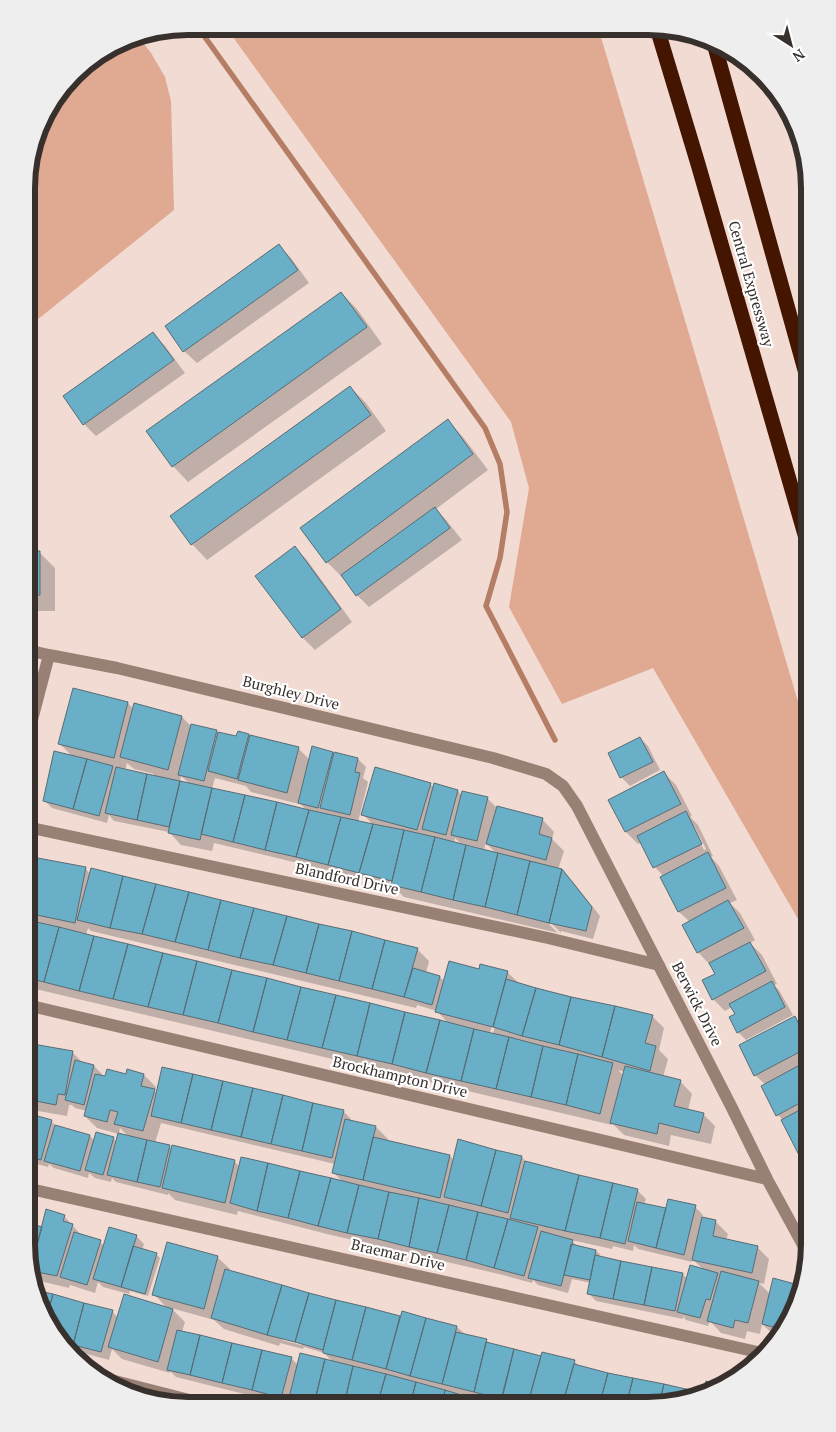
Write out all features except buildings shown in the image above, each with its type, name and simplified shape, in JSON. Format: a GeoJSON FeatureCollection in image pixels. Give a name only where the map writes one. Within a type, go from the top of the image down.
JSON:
{"type":"FeatureCollection","features":[{"type":"Feature","properties":{"kind":"highway","name":"Central Expressway"},"geometry":{"type":"LineString","coordinates":[[659,36],[801,521]]}},
{"type":"Feature","properties":{"kind":"highway","name":"Central Expressway"},"geometry":{"type":"LineString","coordinates":[[716,52],[801,356]]}},
{"type":"Feature","properties":{"kind":"street","name":"Burghley Drive"},"geometry":{"type":"LineString","coordinates":[[35,652],[117,668],[493,758],[546,774]]}},
{"type":"Feature","properties":{"kind":"street"},"geometry":{"type":"LineString","coordinates":[[35,708],[49,655]]}},
{"type":"Feature","properties":{"kind":"street","name":"Berwick Drive"},"geometry":{"type":"LineString","coordinates":[[546,774],[563,786],[577,806],[767,1179],[801,1241]]}},
{"type":"Feature","properties":{"kind":"street","name":"Blandford Drive"},"geometry":{"type":"LineString","coordinates":[[35,829],[548,938],[659,965]]}},
{"type":"Feature","properties":{"kind":"street","name":"Brockhampton Drive"},"geometry":{"type":"LineString","coordinates":[[35,1007],[767,1179]]}},
{"type":"Feature","properties":{"kind":"street","name":"Braemar Drive"},"geometry":{"type":"LineString","coordinates":[[35,1190],[756,1352]]}},
{"type":"Feature","properties":{"kind":"street"},"geometry":{"type":"LineString","coordinates":[[129,1384],[179,1397]]}},
{"type":"Feature","properties":{"kind":"shaded area"},"geometry":{"type":"Polygon","coordinates":[[[232,35],[600,35],[801,712],[801,924],[653,668],[562,704],[509,607],[529,488],[511,422],[232,35]]]}},
{"type":"Feature","properties":{"kind":"shaded area"},"geometry":{"type":"Polygon","coordinates":[[[143,42],[165,77],[171,101],[174,210],[35,322],[35,188],[36,168],[43,139],[51,120],[67,95],[87,73],[120,51],[143,42]]]}},
{"type":"Feature","properties":{"kind":"waterway"},"geometry":{"type":"LineString","coordinates":[[203,35],[485,428],[500,464],[507,512],[500,558],[486,606],[555,740]]}}]}
